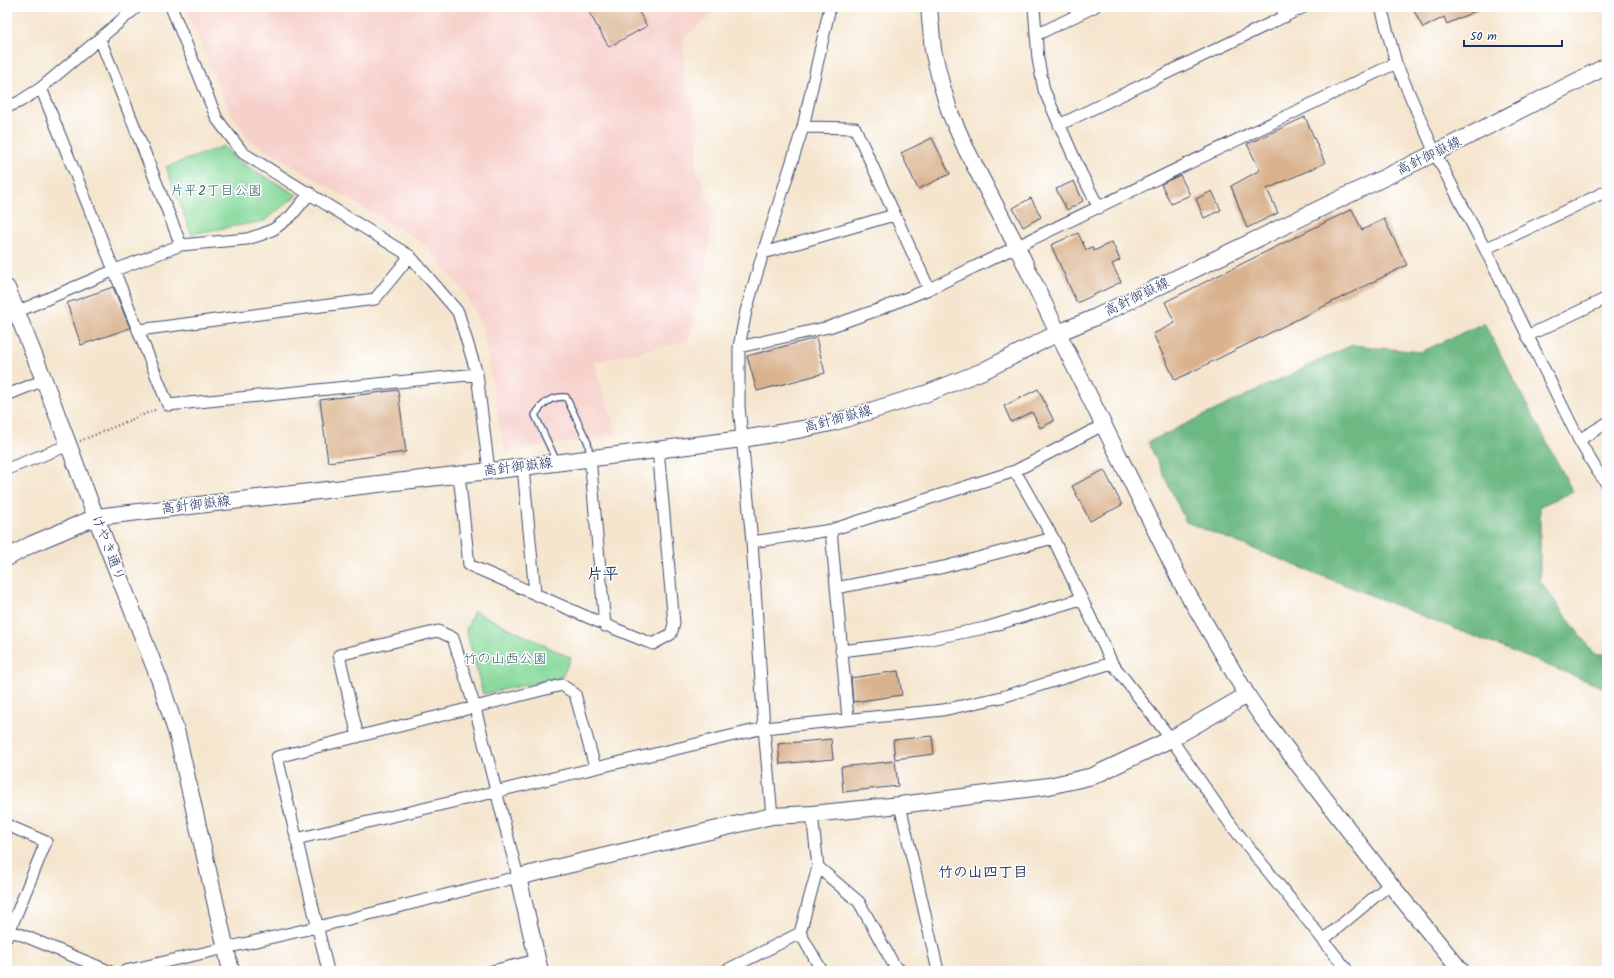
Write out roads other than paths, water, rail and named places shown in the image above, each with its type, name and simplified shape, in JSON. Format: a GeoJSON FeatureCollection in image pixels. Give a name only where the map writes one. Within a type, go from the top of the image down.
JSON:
{"type":"FeatureCollection","features":[{"type":"Feature","properties":{"kind":"street"},"geometry":{"type":"LineString","coordinates":[[7,107],[19,102],[41,88],[138,7]]}},
{"type":"Feature","properties":{"kind":"street"},"geometry":{"type":"LineString","coordinates":[[171,7],[217,119],[243,154],[310,193],[410,256],[458,312],[477,374],[489,471]]}},
{"type":"Feature","properties":{"kind":"street"},"geometry":{"type":"LineString","coordinates":[[772,816],[764,728],[752,542],[738,406],[738,347],[746,311],[763,253],[804,127],[830,7]]}},
{"type":"Feature","properties":{"kind":"street"},"geometry":{"type":"LineString","coordinates":[[929,7],[933,50],[950,113],[966,150],[1017,247],[1182,584],[1247,695],[1390,884],[1461,971]]}},
{"type":"Feature","properties":{"kind":"street"},"geometry":{"type":"LineString","coordinates":[[1034,7],[1038,59],[1044,90],[1099,208]]}},
{"type":"Feature","properties":{"kind":"street"},"geometry":{"type":"LineString","coordinates":[[1036,35],[1094,7]]}},
{"type":"Feature","properties":{"kind":"street"},"geometry":{"type":"LineString","coordinates":[[1059,125],[1283,12],[1304,7]]}},
{"type":"Feature","properties":{"kind":"street"},"geometry":{"type":"LineString","coordinates":[[1381,7],[1396,63],[1436,153],[1579,440],[1596,469],[1607,484]]}},
{"type":"Feature","properties":{"kind":"street"},"geometry":{"type":"LineString","coordinates":[[100,39],[182,245]]}},
{"type":"Feature","properties":{"kind":"street"},"geometry":{"type":"LineString","coordinates":[[738,347],[829,327],[880,310],[929,289],[1396,63]]}},
{"type":"Feature","properties":{"kind":"street","name":"高針御嶽線"},"geometry":{"type":"LineString","coordinates":[[7,558],[32,544],[96,517],[458,475],[590,457],[742,439],[835,422],[925,394],[983,371],[1058,333],[1096,317],[1436,153],[1607,66]]}},
{"type":"Feature","properties":{"kind":"street"},"geometry":{"type":"LineString","coordinates":[[41,88],[168,405],[477,374]]}},
{"type":"Feature","properties":{"kind":"street"},"geometry":{"type":"LineString","coordinates":[[804,127],[855,128],[929,289]]}},
{"type":"Feature","properties":{"kind":"street"},"geometry":{"type":"LineString","coordinates":[[1485,250],[1607,191]]}},
{"type":"Feature","properties":{"kind":"street"},"geometry":{"type":"LineString","coordinates":[[12,314],[115,270],[182,245],[247,240],[262,234],[274,229],[291,216],[310,193]]}},
{"type":"Feature","properties":{"kind":"street"},"geometry":{"type":"LineString","coordinates":[[763,253],[894,215]]}},
{"type":"Feature","properties":{"kind":"street"},"geometry":{"type":"LineString","coordinates":[[139,330],[375,299],[410,256]]}},
{"type":"Feature","properties":{"kind":"street","name":"けやき通り"},"geometry":{"type":"LineString","coordinates":[[7,288],[12,314],[44,380],[160,681],[177,734],[231,971]]}},
{"type":"Feature","properties":{"kind":"street"},"geometry":{"type":"LineString","coordinates":[[1527,336],[1607,298]]}},
{"type":"Feature","properties":{"kind":"street"},"geometry":{"type":"LineString","coordinates":[[7,395],[44,380]]}},
{"type":"Feature","properties":{"kind":"street"},"geometry":{"type":"LineString","coordinates":[[1579,440],[1607,423]]}},
{"type":"Feature","properties":{"kind":"street"},"geometry":{"type":"LineString","coordinates":[[752,542],[831,530],[1015,470],[1103,425]]}},
{"type":"Feature","properties":{"kind":"street"},"geometry":{"type":"LineString","coordinates":[[7,469],[69,445]]}},
{"type":"Feature","properties":{"kind":"street"},"geometry":{"type":"LineString","coordinates":[[458,475],[468,566],[535,593],[605,626],[653,644],[671,634],[674,624],[658,449]]}},
{"type":"Feature","properties":{"kind":"street"},"geometry":{"type":"LineString","coordinates":[[590,457],[605,626]]}},
{"type":"Feature","properties":{"kind":"street"},"geometry":{"type":"LineString","coordinates":[[523,467],[535,593]]}},
{"type":"Feature","properties":{"kind":"street"},"geometry":{"type":"LineString","coordinates":[[1015,470],[1053,538],[1112,663],[1171,739],[1231,825],[1348,971]]}},
{"type":"Feature","properties":{"kind":"street"},"geometry":{"type":"LineString","coordinates":[[831,530],[848,719]]}},
{"type":"Feature","properties":{"kind":"street"},"geometry":{"type":"LineString","coordinates":[[836,588],[944,568],[1053,538]]}},
{"type":"Feature","properties":{"kind":"street"},"geometry":{"type":"LineString","coordinates":[[842,652],[915,642],[977,629],[1081,599]]}},
{"type":"Feature","properties":{"kind":"street"},"geometry":{"type":"LineString","coordinates":[[358,737],[339,655],[438,630],[453,638],[475,708],[539,965],[492,971]]}},
{"type":"Feature","properties":{"kind":"street"},"geometry":{"type":"LineString","coordinates":[[296,839],[764,728],[943,710],[1002,697],[1112,663]]}},
{"type":"Feature","properties":{"kind":"street"},"geometry":{"type":"LineString","coordinates":[[328,971],[277,757],[562,685],[575,694],[595,767]]}},
{"type":"Feature","properties":{"kind":"street"},"geometry":{"type":"LineString","coordinates":[[125,971],[317,927],[772,816],[812,814],[900,805],[1049,786],[1093,776],[1171,739],[1247,695]]}},
{"type":"Feature","properties":{"kind":"street"},"geometry":{"type":"LineString","coordinates":[[900,805],[938,971]]}},
{"type":"Feature","properties":{"kind":"street"},"geometry":{"type":"LineString","coordinates":[[812,814],[818,867],[800,933],[822,971]]}},
{"type":"Feature","properties":{"kind":"street"},"geometry":{"type":"LineString","coordinates":[[7,825],[46,842],[9,934],[109,971]]}},
{"type":"Feature","properties":{"kind":"street"},"geometry":{"type":"LineString","coordinates":[[818,867],[859,902],[895,967],[902,971]]}},
{"type":"Feature","properties":{"kind":"street"},"geometry":{"type":"LineString","coordinates":[[1323,940],[1390,884]]}},
{"type":"Feature","properties":{"kind":"street"},"geometry":{"type":"LineString","coordinates":[[725,971],[800,933]]}},
{"type":"Feature","properties":{"kind":"lane"},"geometry":{"type":"LineString","coordinates":[[556,462],[535,415],[542,404],[559,396],[566,397],[588,443],[590,457]]}},
{"type":"Feature","properties":{"kind":"district","name":"片平"},"geometry":{"type":"Point","coordinates":[603,574]}},
{"type":"Feature","properties":{"kind":"district","name":"竹の山四丁目"},"geometry":{"type":"Point","coordinates":[983,873]}},
{"type":"Feature","properties":{"kind":"park label","name":"片平2丁目公園"},"geometry":{"type":"Point","coordinates":[216,191]}},
{"type":"Feature","properties":{"kind":"park label","name":"竹の山西公園"},"geometry":{"type":"Point","coordinates":[505,659]}}]}
